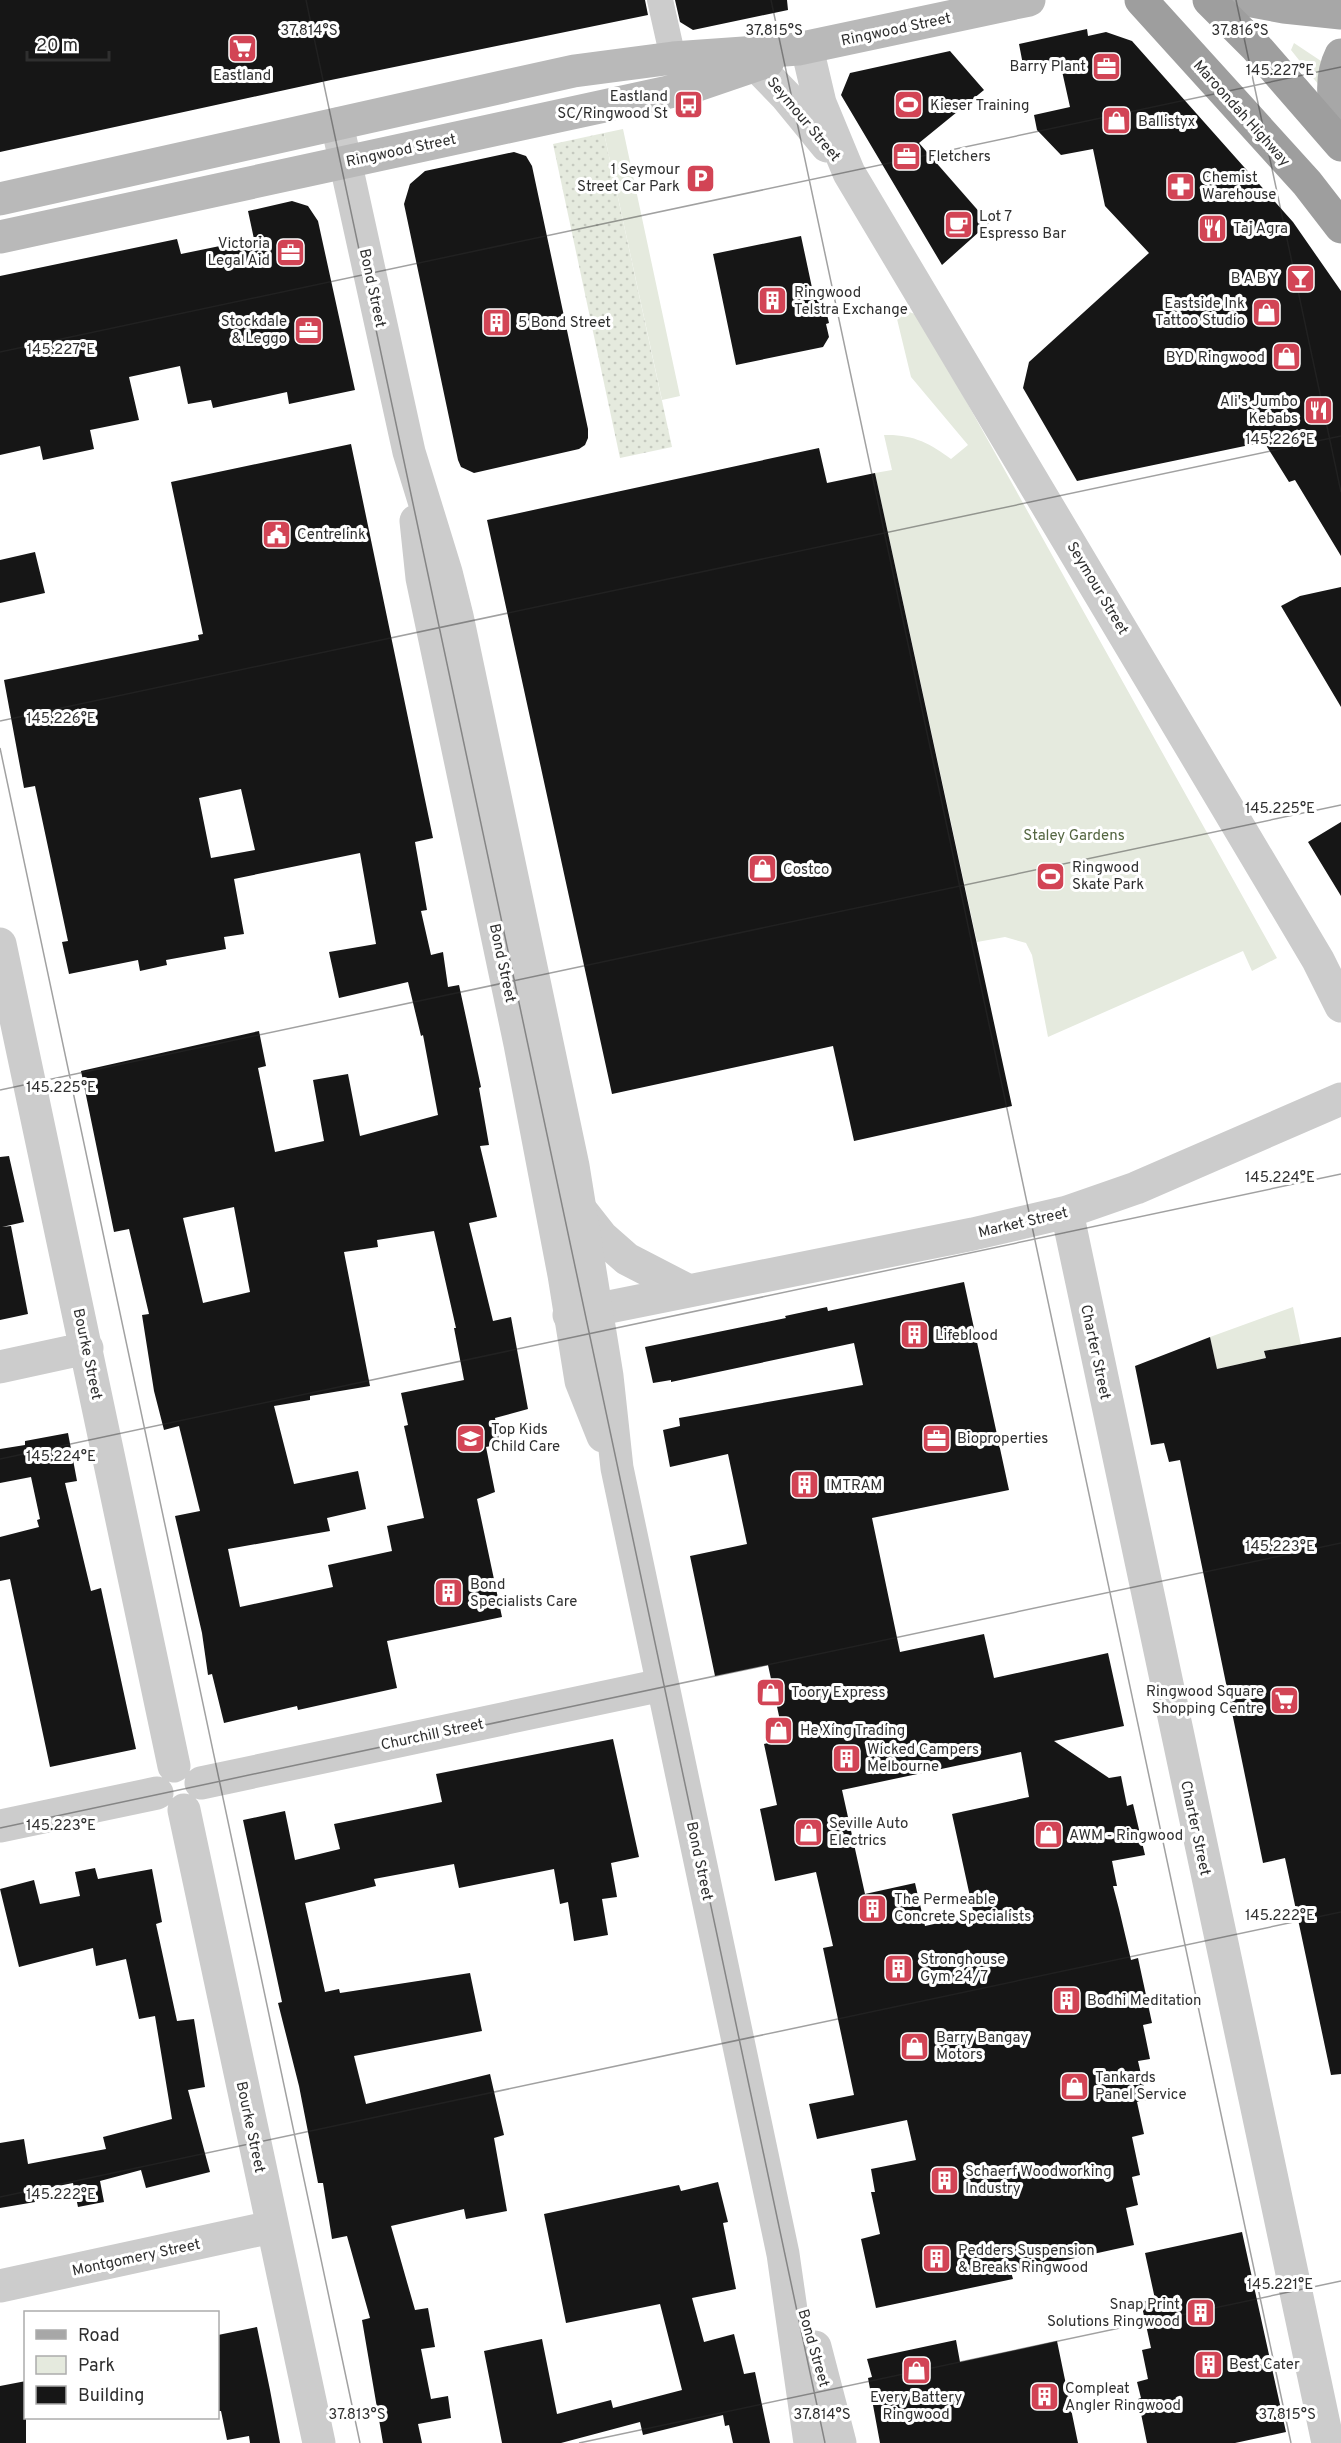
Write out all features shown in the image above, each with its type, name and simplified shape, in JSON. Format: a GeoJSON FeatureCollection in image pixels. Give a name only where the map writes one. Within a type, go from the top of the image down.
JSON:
{"type":"FeatureCollection","features":[{"type":"Feature","properties":{"kind":"highway","name":"Maroondah Highway"},"geometry":{"type":"LineString","coordinates":[[1141,0],[1306,183],[1341,227]]}},
{"type":"Feature","properties":{"kind":"highway"},"geometry":{"type":"LineString","coordinates":[[1209,0],[1255,46],[1341,145]]}},
{"type":"Feature","properties":{"kind":"main road","name":"Ringwood Street"},"geometry":{"type":"LineString","coordinates":[[0,199],[574,71],[673,58],[802,48],[1029,0]]}},
{"type":"Feature","properties":{"kind":"main road"},"geometry":{"type":"LineString","coordinates":[[1247,0],[1284,7],[1341,13]]}},
{"type":"Feature","properties":{"kind":"main road","name":"Ringwood Street"},"geometry":{"type":"LineString","coordinates":[[0,237],[692,87],[757,66],[802,48]]}},
{"type":"Feature","properties":{"kind":"main road"},"geometry":{"type":"LineString","coordinates":[[1341,55],[1334,69],[1333,81],[1334,102],[1341,135]]}},
{"type":"Feature","properties":{"kind":"street"},"geometry":{"type":"LineString","coordinates":[[660,0],[673,58]]}},
{"type":"Feature","properties":{"kind":"street","name":"Seymour Street"},"geometry":{"type":"LineString","coordinates":[[802,48],[820,103],[849,173],[1318,960],[1341,1006]]}},
{"type":"Feature","properties":{"kind":"street","name":"Seymour Street"},"geometry":{"type":"LineString","coordinates":[[757,66],[786,96],[849,173]]}},
{"type":"Feature","properties":{"kind":"street","name":"Bond Street"},"geometry":{"type":"LineString","coordinates":[[337,124],[409,452],[446,572],[457,616],[580,1209],[582,1312]]}},
{"type":"Feature","properties":{"kind":"street","name":"Bond Street"},"geometry":{"type":"LineString","coordinates":[[409,452],[422,578],[520,1044],[564,1275],[582,1312],[609,1392],[617,1468],[783,2254],[810,2443]]}},
{"type":"Feature","properties":{"kind":"street","name":"Bourke Street"},"geometry":{"type":"LineString","coordinates":[[0,944],[174,1766]]}},
{"type":"Feature","properties":{"kind":"street","name":"Market Street"},"geometry":{"type":"LineString","coordinates":[[582,1312],[973,1234],[1066,1212],[1098,1203],[1146,1184],[1341,1099]]}},
{"type":"Feature","properties":{"kind":"street"},"geometry":{"type":"LineString","coordinates":[[580,1209],[602,1237],[627,1260],[689,1291]]}},
{"type":"Feature","properties":{"kind":"street","name":"Charter Street"},"geometry":{"type":"LineString","coordinates":[[1066,1212],[1328,2443]]}},
{"type":"Feature","properties":{"kind":"street"},"geometry":{"type":"LineString","coordinates":[[0,1367],[87,1348]]}},
{"type":"Feature","properties":{"kind":"street","name":"Churchill Street"},"geometry":{"type":"LineString","coordinates":[[201,1783],[663,1685]]}},
{"type":"Feature","properties":{"kind":"street"},"geometry":{"type":"LineString","coordinates":[[174,1766],[192,1769],[198,1775],[202,1792],[199,1801],[193,1807],[175,1811],[167,1807],[157,1793],[160,1776],[166,1769],[174,1766]]}},
{"type":"Feature","properties":{"kind":"street"},"geometry":{"type":"LineString","coordinates":[[0,1827],[157,1793]]}},
{"type":"Feature","properties":{"kind":"street","name":"Bourke Street"},"geometry":{"type":"LineString","coordinates":[[184,1810],[318,2443]]}},
{"type":"Feature","properties":{"kind":"street","name":"Montgomery Street"},"geometry":{"type":"LineString","coordinates":[[0,2286],[272,2227]]}},
{"type":"Feature","properties":{"kind":"street","name":"Bond Street"},"geometry":{"type":"LineString","coordinates":[[783,2254],[808,2324],[840,2443]]}},
{"type":"Feature","properties":{"kind":"street"},"geometry":{"type":"LineString","coordinates":[[823,2380],[830,2443]]}},
{"type":"Feature","properties":{"kind":"green space"},"geometry":{"type":"Polygon","coordinates":[[[1294,43],[1324,63],[1318,84],[1291,50],[1294,43]]]}},
{"type":"Feature","properties":{"kind":"green space"},"geometry":{"type":"Polygon","coordinates":[[[623,129],[680,396],[662,400],[604,133],[623,129]]]}},
{"type":"Feature","properties":{"kind":"green space"},"geometry":{"type":"Polygon","coordinates":[[[604,133],[672,447],[620,458],[553,144],[604,133]]]}},
{"type":"Feature","properties":{"kind":"green space","name":"Staley Gardens"},"geometry":{"type":"Polygon","coordinates":[[[906,311],[918,315],[1277,958],[1252,971],[1243,951],[1048,1037],[1032,955],[1026,943],[1005,937],[977,942],[875,473],[892,470],[884,435],[912,438],[936,448],[951,459],[968,445],[911,377],[897,319],[906,311]]]}},
{"type":"Feature","properties":{"kind":"green space"},"geometry":{"type":"Polygon","coordinates":[[[1293,1307],[1301,1345],[1264,1352],[1266,1358],[1217,1369],[1210,1337],[1293,1307]]]}},
{"type":"Feature","properties":{"kind":"building","name":"Eastland"},"geometry":{"type":"Polygon","coordinates":[[[0,0],[645,0],[648,15],[331,80],[0,152],[0,0]]]}},
{"type":"Feature","properties":{"kind":"building"},"geometry":{"type":"Polygon","coordinates":[[[675,0],[787,0],[788,10],[693,30],[680,22],[675,0]]]}},
{"type":"Feature","properties":{"kind":"building"},"geometry":{"type":"Polygon","coordinates":[[[1087,29],[1088,36],[1106,32],[1132,41],[1293,222],[1341,291],[1341,556],[1295,480],[1289,482],[1264,442],[1077,481],[1023,388],[1029,362],[1149,253],[1105,206],[1093,149],[1061,155],[1037,130],[1034,115],[1070,107],[1060,62],[1024,70],[1019,44],[1087,29]]]}},
{"type":"Feature","properties":{"kind":"building"},"geometry":{"type":"Polygon","coordinates":[[[950,51],[984,90],[919,143],[989,223],[942,265],[841,95],[850,73],[950,51]]]}},
{"type":"Feature","properties":{"kind":"building","name":"5 Bond Street"},"geometry":{"type":"Polygon","coordinates":[[[514,152],[526,156],[532,166],[588,429],[588,438],[585,445],[579,449],[474,473],[461,467],[458,460],[404,204],[410,184],[425,171],[514,152]]]}},
{"type":"Feature","properties":{"kind":"building"},"geometry":{"type":"Polygon","coordinates":[[[292,201],[308,206],[318,221],[355,390],[289,404],[287,392],[213,408],[211,400],[188,404],[180,366],[129,377],[139,420],[90,430],[94,449],[43,460],[40,446],[0,455],[0,276],[177,239],[181,254],[254,239],[248,211],[292,201]]]}},
{"type":"Feature","properties":{"kind":"building","name":"Ringwood Telstra Exchange"},"geometry":{"type":"Polygon","coordinates":[[[801,236],[814,297],[824,302],[829,323],[826,324],[829,337],[823,347],[736,365],[713,254],[801,236]]]}},
{"type":"Feature","properties":{"kind":"building"},"geometry":{"type":"Polygon","coordinates":[[[351,444],[433,838],[415,842],[427,910],[421,911],[431,955],[443,952],[448,987],[459,985],[481,1087],[479,1088],[489,1145],[480,1146],[497,1217],[469,1223],[493,1321],[511,1317],[528,1409],[495,1418],[500,1444],[486,1447],[495,1492],[477,1499],[502,1617],[387,1641],[397,1688],[298,1710],[297,1706],[224,1723],[212,1674],[208,1675],[202,1633],[175,1516],[200,1511],[179,1426],[164,1430],[154,1391],[142,1315],[149,1314],[129,1229],[114,1232],[81,1071],[259,1031],[266,1066],[258,1068],[275,1152],[324,1141],[313,1080],[348,1074],[360,1136],[438,1115],[423,1035],[421,1036],[408,982],[339,998],[329,952],[376,944],[360,853],[234,879],[244,934],[224,937],[226,949],[166,960],[167,965],[140,971],[138,960],[69,974],[62,942],[68,941],[35,786],[24,788],[4,680],[199,640],[198,635],[203,634],[171,482],[351,444]],[[241,789],[199,798],[211,858],[255,850],[241,789]],[[234,1207],[183,1218],[203,1303],[250,1292],[234,1207]],[[434,1231],[377,1240],[378,1247],[344,1252],[370,1386],[310,1396],[310,1400],[274,1406],[294,1484],[358,1471],[366,1509],[327,1518],[330,1531],[228,1549],[240,1607],[333,1587],[328,1565],[392,1551],[387,1526],[424,1518],[404,1426],[408,1425],[401,1393],[464,1380],[454,1328],[456,1328],[434,1231]]]}},
{"type":"Feature","properties":{"kind":"building","name":"Costco"},"geometry":{"type":"Polygon","coordinates":[[[819,448],[827,483],[875,473],[1012,1106],[854,1141],[833,1046],[612,1094],[487,520],[819,448]]]}},
{"type":"Feature","properties":{"kind":"building"},"geometry":{"type":"Polygon","coordinates":[[[35,552],[45,593],[0,603],[0,560],[35,552]]]}},
{"type":"Feature","properties":{"kind":"building"},"geometry":{"type":"Polygon","coordinates":[[[1341,587],[1341,707],[1281,606],[1300,596],[1341,587]]]}},
{"type":"Feature","properties":{"kind":"building"},"geometry":{"type":"Polygon","coordinates":[[[1341,822],[1341,896],[1308,842],[1341,822]]]}},
{"type":"Feature","properties":{"kind":"building"},"geometry":{"type":"Polygon","coordinates":[[[9,1156],[24,1222],[2,1227],[11,1226],[28,1314],[0,1320],[0,1157],[9,1156]]]}},
{"type":"Feature","properties":{"kind":"building"},"geometry":{"type":"Polygon","coordinates":[[[964,1282],[1009,1490],[872,1518],[900,1652],[984,1634],[994,1678],[1108,1653],[1124,1726],[1054,1741],[1109,1778],[1121,1776],[1127,1806],[1133,1804],[1145,1855],[1112,1861],[1117,1886],[1113,1886],[1131,1960],[1138,1958],[1152,2023],[1143,2025],[1150,2059],[1138,2061],[1147,2100],[1137,2102],[1144,2134],[1132,2137],[1140,2175],[1132,2177],[1138,2205],[1126,2208],[1134,2245],[1011,2272],[1013,2279],[876,2308],[861,2239],[880,2234],[871,2192],[875,2192],[871,2169],[916,2160],[907,2120],[817,2139],[809,2104],[854,2095],[823,1948],[833,1946],[816,1872],[775,1881],[760,1809],[777,1805],[764,1744],[784,1739],[768,1665],[715,1676],[690,1556],[747,1544],[728,1454],[670,1467],[663,1430],[680,1426],[679,1418],[863,1385],[854,1343],[671,1382],[671,1380],[653,1383],[645,1347],[786,1318],[785,1316],[827,1307],[828,1311],[964,1282]],[[1021,1752],[842,1790],[865,1894],[915,1883],[925,1926],[974,1915],[952,1814],[1029,1797],[1021,1752]]]}},
{"type":"Feature","properties":{"kind":"building","name":"Ringwood Square Shopping Centre"},"geometry":{"type":"Polygon","coordinates":[[[1210,1337],[1217,1369],[1266,1358],[1264,1351],[1341,1337],[1341,2074],[1331,2075],[1285,1858],[1263,1863],[1180,1460],[1169,1462],[1164,1443],[1151,1445],[1135,1366],[1210,1337]]]}},
{"type":"Feature","properties":{"kind":"building"},"geometry":{"type":"Polygon","coordinates":[[[68,1433],[77,1481],[65,1483],[91,1591],[101,1588],[136,1749],[50,1767],[10,1579],[0,1581],[0,1537],[39,1527],[37,1520],[40,1519],[31,1477],[0,1483],[0,1449],[25,1445],[25,1441],[68,1433]]]}},
{"type":"Feature","properties":{"kind":"building"},"geometry":{"type":"Polygon","coordinates":[[[613,1739],[639,1857],[611,1863],[617,1897],[602,1899],[608,1935],[574,1941],[568,1902],[560,1904],[554,1869],[459,1888],[454,1864],[374,1879],[376,1886],[305,1903],[325,1992],[339,1989],[340,1993],[470,1973],[482,2031],[354,2056],[366,2104],[490,2074],[504,2135],[494,2138],[507,2211],[466,2219],[464,2209],[391,2226],[415,2310],[428,2308],[435,2347],[421,2349],[431,2399],[448,2396],[451,2418],[418,2424],[422,2443],[383,2443],[362,2320],[370,2318],[347,2236],[332,2239],[323,2183],[318,2183],[299,2086],[278,2003],[282,2002],[243,1820],[285,1811],[295,1860],[340,1849],[334,1824],[442,1802],[436,1774],[613,1739]]]}},
{"type":"Feature","properties":{"kind":"building"},"geometry":{"type":"Polygon","coordinates":[[[95,1868],[98,1879],[152,1869],[162,1922],[156,1924],[177,2021],[194,2019],[205,2087],[188,2090],[210,2172],[146,2188],[141,2170],[100,2181],[104,2202],[78,2207],[73,2183],[33,2191],[35,2202],[0,2208],[0,2143],[24,2139],[28,2164],[106,2149],[103,2137],[172,2119],[155,2016],[139,2019],[126,1959],[96,1966],[93,1948],[19,1967],[0,1889],[34,1880],[40,1904],[80,1896],[75,1872],[95,1868]]]}},
{"type":"Feature","properties":{"kind":"building"},"geometry":{"type":"Polygon","coordinates":[[[718,2182],[728,2222],[723,2223],[736,2289],[692,2298],[704,2342],[734,2334],[744,2374],[755,2372],[770,2443],[733,2443],[729,2425],[725,2426],[723,2415],[643,2435],[640,2422],[561,2443],[502,2443],[484,2351],[542,2339],[557,2414],[611,2400],[613,2408],[682,2390],[660,2304],[566,2323],[544,2214],[679,2185],[681,2191],[718,2182]]]}},
{"type":"Feature","properties":{"kind":"building"},"geometry":{"type":"Polygon","coordinates":[[[1242,2232],[1286,2432],[1235,2443],[1147,2443],[1137,2382],[1148,2379],[1142,2350],[1151,2348],[1141,2302],[1155,2299],[1145,2253],[1242,2232]]]}},
{"type":"Feature","properties":{"kind":"building"},"geometry":{"type":"Polygon","coordinates":[[[257,2327],[280,2443],[250,2443],[249,2436],[227,2440],[221,2411],[219,2411],[219,2335],[257,2327]]]}},
{"type":"Feature","properties":{"kind":"building"},"geometry":{"type":"Polygon","coordinates":[[[956,2340],[960,2362],[1057,2341],[1078,2443],[880,2443],[868,2378],[872,2377],[867,2359],[956,2340]]]}},
{"type":"Feature","properties":{"kind":"building"},"geometry":{"type":"Polygon","coordinates":[[[24,2381],[26,2443],[0,2443],[0,2386],[24,2381]]]}},
{"type":"Feature","properties":{"kind":"place","name":"Eastland"},"geometry":{"type":"Point","coordinates":[242,48]}},
{"type":"Feature","properties":{"kind":"place","name":"Barry Plant"},"geometry":{"type":"Point","coordinates":[1107,66]}},
{"type":"Feature","properties":{"kind":"place","name":"Eastland SC/Ringwood St"},"geometry":{"type":"Point","coordinates":[689,105]}},
{"type":"Feature","properties":{"kind":"place","name":"Kieser Training"},"geometry":{"type":"Point","coordinates":[909,105]}},
{"type":"Feature","properties":{"kind":"place","name":"Ballistyx"},"geometry":{"type":"Point","coordinates":[1117,121]}},
{"type":"Feature","properties":{"kind":"place","name":"Fletchers"},"geometry":{"type":"Point","coordinates":[907,156]}},
{"type":"Feature","properties":{"kind":"place","name":"1 Seymour Street Car Park"},"geometry":{"type":"Point","coordinates":[701,178]}},
{"type":"Feature","properties":{"kind":"place","name":"Chemist Warehouse"},"geometry":{"type":"Point","coordinates":[1181,186]}},
{"type":"Feature","properties":{"kind":"place","name":"Lot 7 Espresso Bar"},"geometry":{"type":"Point","coordinates":[958,225]}},
{"type":"Feature","properties":{"kind":"place","name":"Taj Agra"},"geometry":{"type":"Point","coordinates":[1212,228]}},
{"type":"Feature","properties":{"kind":"place","name":"Victoria Legal Aid"},"geometry":{"type":"Point","coordinates":[291,252]}},
{"type":"Feature","properties":{"kind":"place","name":"B A B Y"},"geometry":{"type":"Point","coordinates":[1300,278]}},
{"type":"Feature","properties":{"kind":"place","name":"Ringwood Telstra Exchange"},"geometry":{"type":"Point","coordinates":[773,301]}},
{"type":"Feature","properties":{"kind":"place","name":"Eastside Ink Tattoo Studio"},"geometry":{"type":"Point","coordinates":[1266,312]}},
{"type":"Feature","properties":{"kind":"place","name":"5 Bond Street"},"geometry":{"type":"Point","coordinates":[497,322]}},
{"type":"Feature","properties":{"kind":"place","name":"Stockdale & Leggo"},"geometry":{"type":"Point","coordinates":[308,330]}},
{"type":"Feature","properties":{"kind":"place","name":"BYD Ringwood"},"geometry":{"type":"Point","coordinates":[1286,357]}},
{"type":"Feature","properties":{"kind":"place","name":"Ali's Jumbo Kebabs"},"geometry":{"type":"Point","coordinates":[1319,410]}},
{"type":"Feature","properties":{"kind":"place","name":"Centrelink"},"geometry":{"type":"Point","coordinates":[276,534]}},
{"type":"Feature","properties":{"kind":"place","name":"Costco"},"geometry":{"type":"Point","coordinates":[762,869]}},
{"type":"Feature","properties":{"kind":"place","name":"Ringwood Skate Park"},"geometry":{"type":"Point","coordinates":[1051,876]}},
{"type":"Feature","properties":{"kind":"place","name":"Lifeblood"},"geometry":{"type":"Point","coordinates":[914,1335]}},
{"type":"Feature","properties":{"kind":"place","name":"Top Kids Child Care"},"geometry":{"type":"Point","coordinates":[470,1438]}},
{"type":"Feature","properties":{"kind":"place","name":"Bioproperties"},"geometry":{"type":"Point","coordinates":[936,1438]}},
{"type":"Feature","properties":{"kind":"place","name":"IMTRAM"},"geometry":{"type":"Point","coordinates":[805,1485]}},
{"type":"Feature","properties":{"kind":"place","name":"Bond Specialists Care"},"geometry":{"type":"Point","coordinates":[449,1593]}},
{"type":"Feature","properties":{"kind":"place","name":"Toory Express"},"geometry":{"type":"Point","coordinates":[770,1692]}},
{"type":"Feature","properties":{"kind":"place","name":"Ringwood Square Shopping Centre"},"geometry":{"type":"Point","coordinates":[1285,1700]}},
{"type":"Feature","properties":{"kind":"place","name":"He Xing Trading"},"geometry":{"type":"Point","coordinates":[779,1730]}},
{"type":"Feature","properties":{"kind":"place","name":"Wicked Campers Melbourne"},"geometry":{"type":"Point","coordinates":[846,1758]}},
{"type":"Feature","properties":{"kind":"place","name":"Seville Auto Electrics"},"geometry":{"type":"Point","coordinates":[808,1832]}},
{"type":"Feature","properties":{"kind":"place","name":"AWM - Ringwood"},"geometry":{"type":"Point","coordinates":[1048,1835]}},
{"type":"Feature","properties":{"kind":"place","name":"The Permeable Concrete Specialists"},"geometry":{"type":"Point","coordinates":[873,1908]}},
{"type":"Feature","properties":{"kind":"place","name":"Stronghouse Gym 24/7"},"geometry":{"type":"Point","coordinates":[899,1968]}},
{"type":"Feature","properties":{"kind":"place","name":"Bodhi Meditation"},"geometry":{"type":"Point","coordinates":[1066,2000]}},
{"type":"Feature","properties":{"kind":"place","name":"Barry Bangay Motors"},"geometry":{"type":"Point","coordinates":[915,2046]}},
{"type":"Feature","properties":{"kind":"place","name":"Tankards Panel Service"},"geometry":{"type":"Point","coordinates":[1074,2086]}},
{"type":"Feature","properties":{"kind":"place","name":"Schaerf Woodworking Industry"},"geometry":{"type":"Point","coordinates":[944,2180]}},
{"type":"Feature","properties":{"kind":"place","name":"Pedders Suspension & Breaks Ringwood"},"geometry":{"type":"Point","coordinates":[937,2259]}},
{"type":"Feature","properties":{"kind":"place","name":"Snap Print Solutions Ringwood"},"geometry":{"type":"Point","coordinates":[1201,2313]}},
{"type":"Feature","properties":{"kind":"place","name":"Best Cater"},"geometry":{"type":"Point","coordinates":[1208,2364]}},
{"type":"Feature","properties":{"kind":"place","name":"Every Battery Ringwood"},"geometry":{"type":"Point","coordinates":[916,2370]}},
{"type":"Feature","properties":{"kind":"place","name":"Compleat Angler Ringwood"},"geometry":{"type":"Point","coordinates":[1044,2397]}}]}
